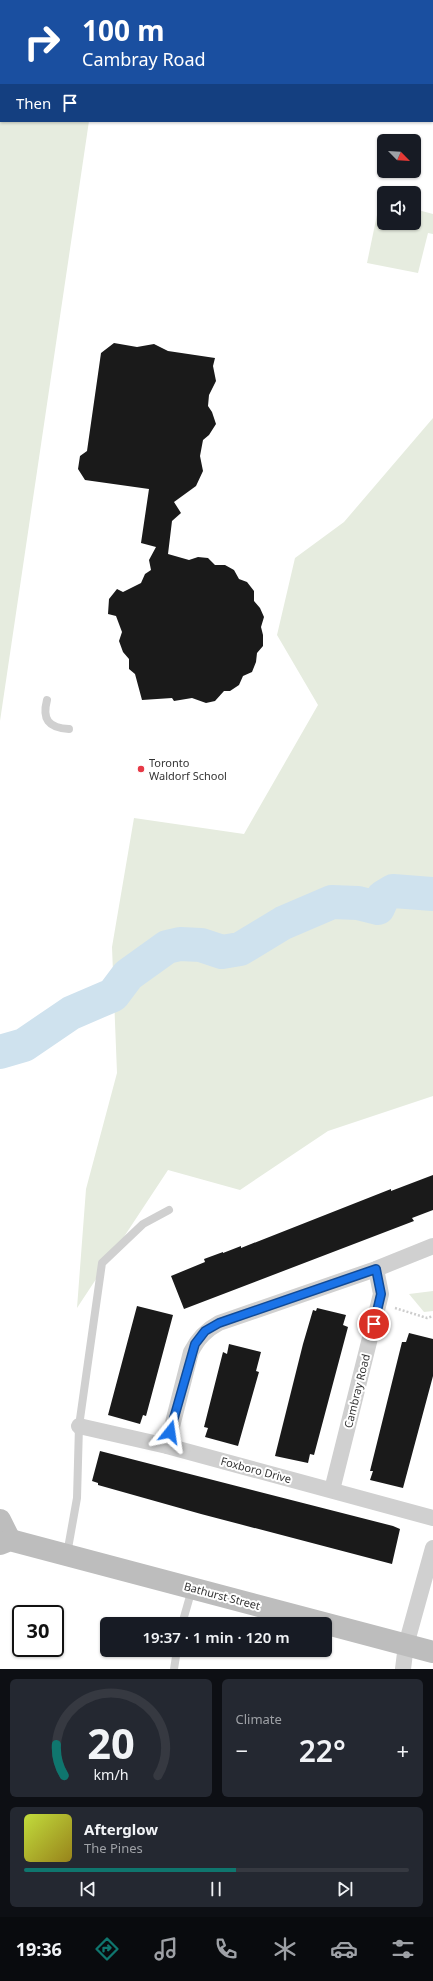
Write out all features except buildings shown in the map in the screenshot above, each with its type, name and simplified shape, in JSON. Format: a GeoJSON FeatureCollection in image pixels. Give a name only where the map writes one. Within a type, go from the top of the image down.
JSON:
{"type":"FeatureCollection","features":[{"type":"Feature","properties":{"kind":"main road","name":"Bathurst Street"},"geometry":{"type":"LineString","coordinates":[[0,1520],[5,1542],[66,1555],[433,1652]]}},
{"type":"Feature","properties":{"kind":"street"},"geometry":{"type":"LineString","coordinates":[[167,1446],[192,1352],[197,1341],[205,1331],[219,1323],[376,1269],[433,1246]]}},
{"type":"Feature","properties":{"kind":"street","name":"Cambray Road"},"geometry":{"type":"LineString","coordinates":[[332,1490],[381,1294],[376,1269]]}},
{"type":"Feature","properties":{"kind":"street","name":"Foxboro Drive"},"geometry":{"type":"LineString","coordinates":[[79,1426],[167,1446],[433,1518]]}},
{"type":"Feature","properties":{"kind":"street"},"geometry":{"type":"LineString","coordinates":[[402,1669],[406,1645],[433,1548]]}},
{"type":"Feature","properties":{"kind":"lane"},"geometry":{"type":"LineString","coordinates":[[47,700],[44,711],[48,722],[57,729],[69,729]]}},
{"type":"Feature","properties":{"kind":"lane"},"geometry":{"type":"LineString","coordinates":[[66,1555],[77,1498],[79,1426],[102,1263],[143,1224],[169,1210]]}},
{"type":"Feature","properties":{"kind":"lane"},"geometry":{"type":"LineString","coordinates":[[184,1617],[192,1588]]}},
{"type":"Feature","properties":{"kind":"lane"},"geometry":{"type":"LineString","coordinates":[[174,1669],[176,1657]]}},
{"type":"Feature","properties":{"kind":"path"},"geometry":{"type":"LineString","coordinates":[[392,1307],[427,1318],[433,1316]]}},
{"type":"Feature","properties":{"kind":"shaded area"},"geometry":{"type":"Polygon","coordinates":[[[0,122],[89,122],[0,721],[0,122]]]}},
{"type":"Feature","properties":{"kind":"shaded area"},"geometry":{"type":"Polygon","coordinates":[[[421,211],[433,214],[433,234],[428,233],[418,273],[367,263],[377,215],[377,230],[421,230],[421,211]]]}},
{"type":"Feature","properties":{"kind":"shaded area"},"geometry":{"type":"Polygon","coordinates":[[[433,418],[433,1096],[328,1131],[240,1190],[168,1170],[77,1308],[86,1189],[117,1073],[112,947],[134,818],[244,834],[318,705],[277,635],[295,558],[344,522],[433,418]]]}},
{"type":"Feature","properties":{"kind":"shaded area"},"geometry":{"type":"Polygon","coordinates":[[[433,1291],[433,1311],[424,1312],[409,1294],[433,1291]]]}},
{"type":"Feature","properties":{"kind":"water"},"geometry":{"type":"Polygon","coordinates":[[[92,995],[98,997],[99,1001],[96,1010],[85,1010],[73,1015],[39,1040],[29,1056],[0,1062],[0,1039],[54,1015],[75,1000],[92,995]]]}},
{"type":"Feature","properties":{"kind":"waterway"},"geometry":{"type":"LineString","coordinates":[[0,1052],[24,1045],[71,1013],[113,995],[128,975],[167,947],[180,944],[201,945],[222,952],[240,949],[283,923],[332,902],[358,903],[378,908],[383,897],[393,891],[433,894]]}},
{"type":"Feature","properties":{"kind":"place","name":"Toronto Waldorf School"},"geometry":{"type":"Point","coordinates":[141,769]}},
{"type":"Feature","properties":{"kind":"route"},"geometry":{"type":"LineString","coordinates":[[170,1432],[195,1344],[205,1331],[219,1323],[376,1269],[381,1294],[374,1324]]}}]}
